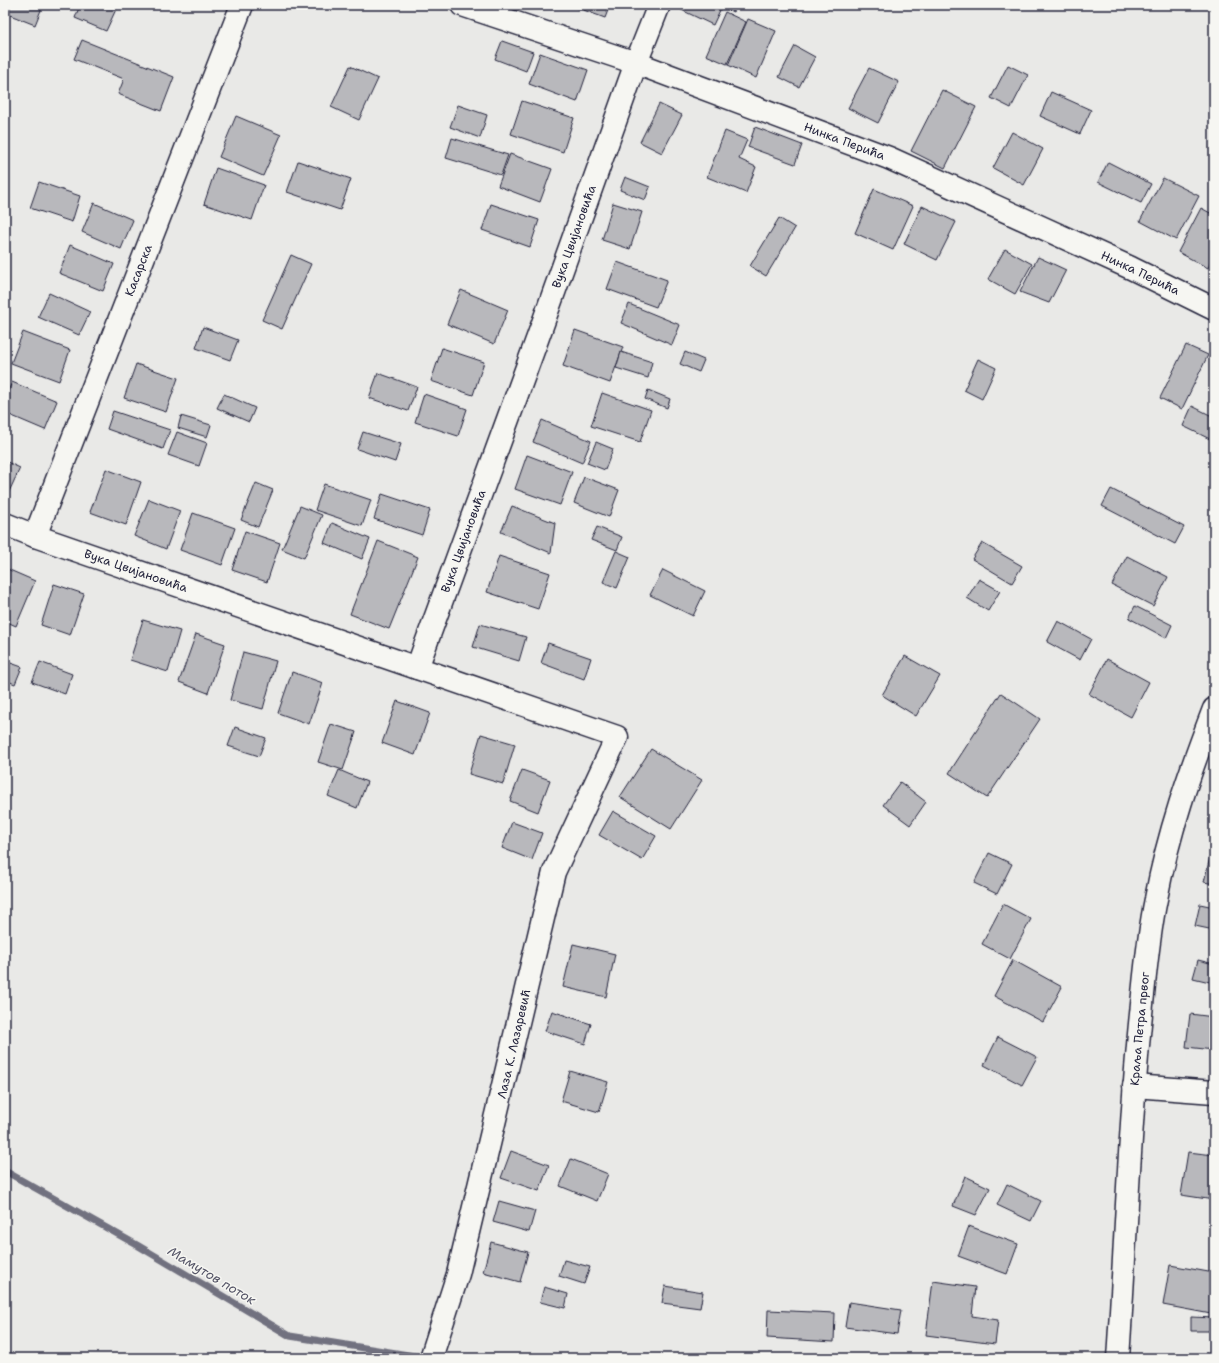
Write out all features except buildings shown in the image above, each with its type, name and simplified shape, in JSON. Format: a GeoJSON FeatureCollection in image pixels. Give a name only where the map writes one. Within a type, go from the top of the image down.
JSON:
{"type":"FeatureCollection","features":[{"type":"Feature","properties":{"kind":"street","name":"Касарска"},"geometry":{"type":"LineString","coordinates":[[35,536],[242,5]]}},
{"type":"Feature","properties":{"kind":"street","name":"Нинка Перића"},"geometry":{"type":"LineString","coordinates":[[462,5],[636,63],[889,158],[1124,265],[1214,309]]}},
{"type":"Feature","properties":{"kind":"street","name":"Вука Цвијановића"},"geometry":{"type":"LineString","coordinates":[[5,524],[35,536],[417,668],[636,63],[659,5]]}},
{"type":"Feature","properties":{"kind":"street","name":"Лаза К. Лазаревић"},"geometry":{"type":"LineString","coordinates":[[417,668],[617,737],[554,872],[458,1274],[431,1358]]}},
{"type":"Feature","properties":{"kind":"street","name":"Краља Петра првог"},"geometry":{"type":"LineString","coordinates":[[1118,1358],[1134,1086],[1144,984],[1155,900],[1171,836],[1189,774],[1213,717]]}},
{"type":"Feature","properties":{"kind":"street"},"geometry":{"type":"LineString","coordinates":[[1134,1086],[1214,1092]]}},
{"type":"Feature","properties":{"kind":"waterway","name":"Мамутов поток"},"geometry":{"type":"LineString","coordinates":[[5,1171],[137,1245],[290,1336],[421,1357]]}},
{"type":"Feature","properties":{"kind":"waterway","name":"Мамутов поток"},"geometry":{"type":"LineString","coordinates":[[1203,1358],[1214,1353]]}}]}
